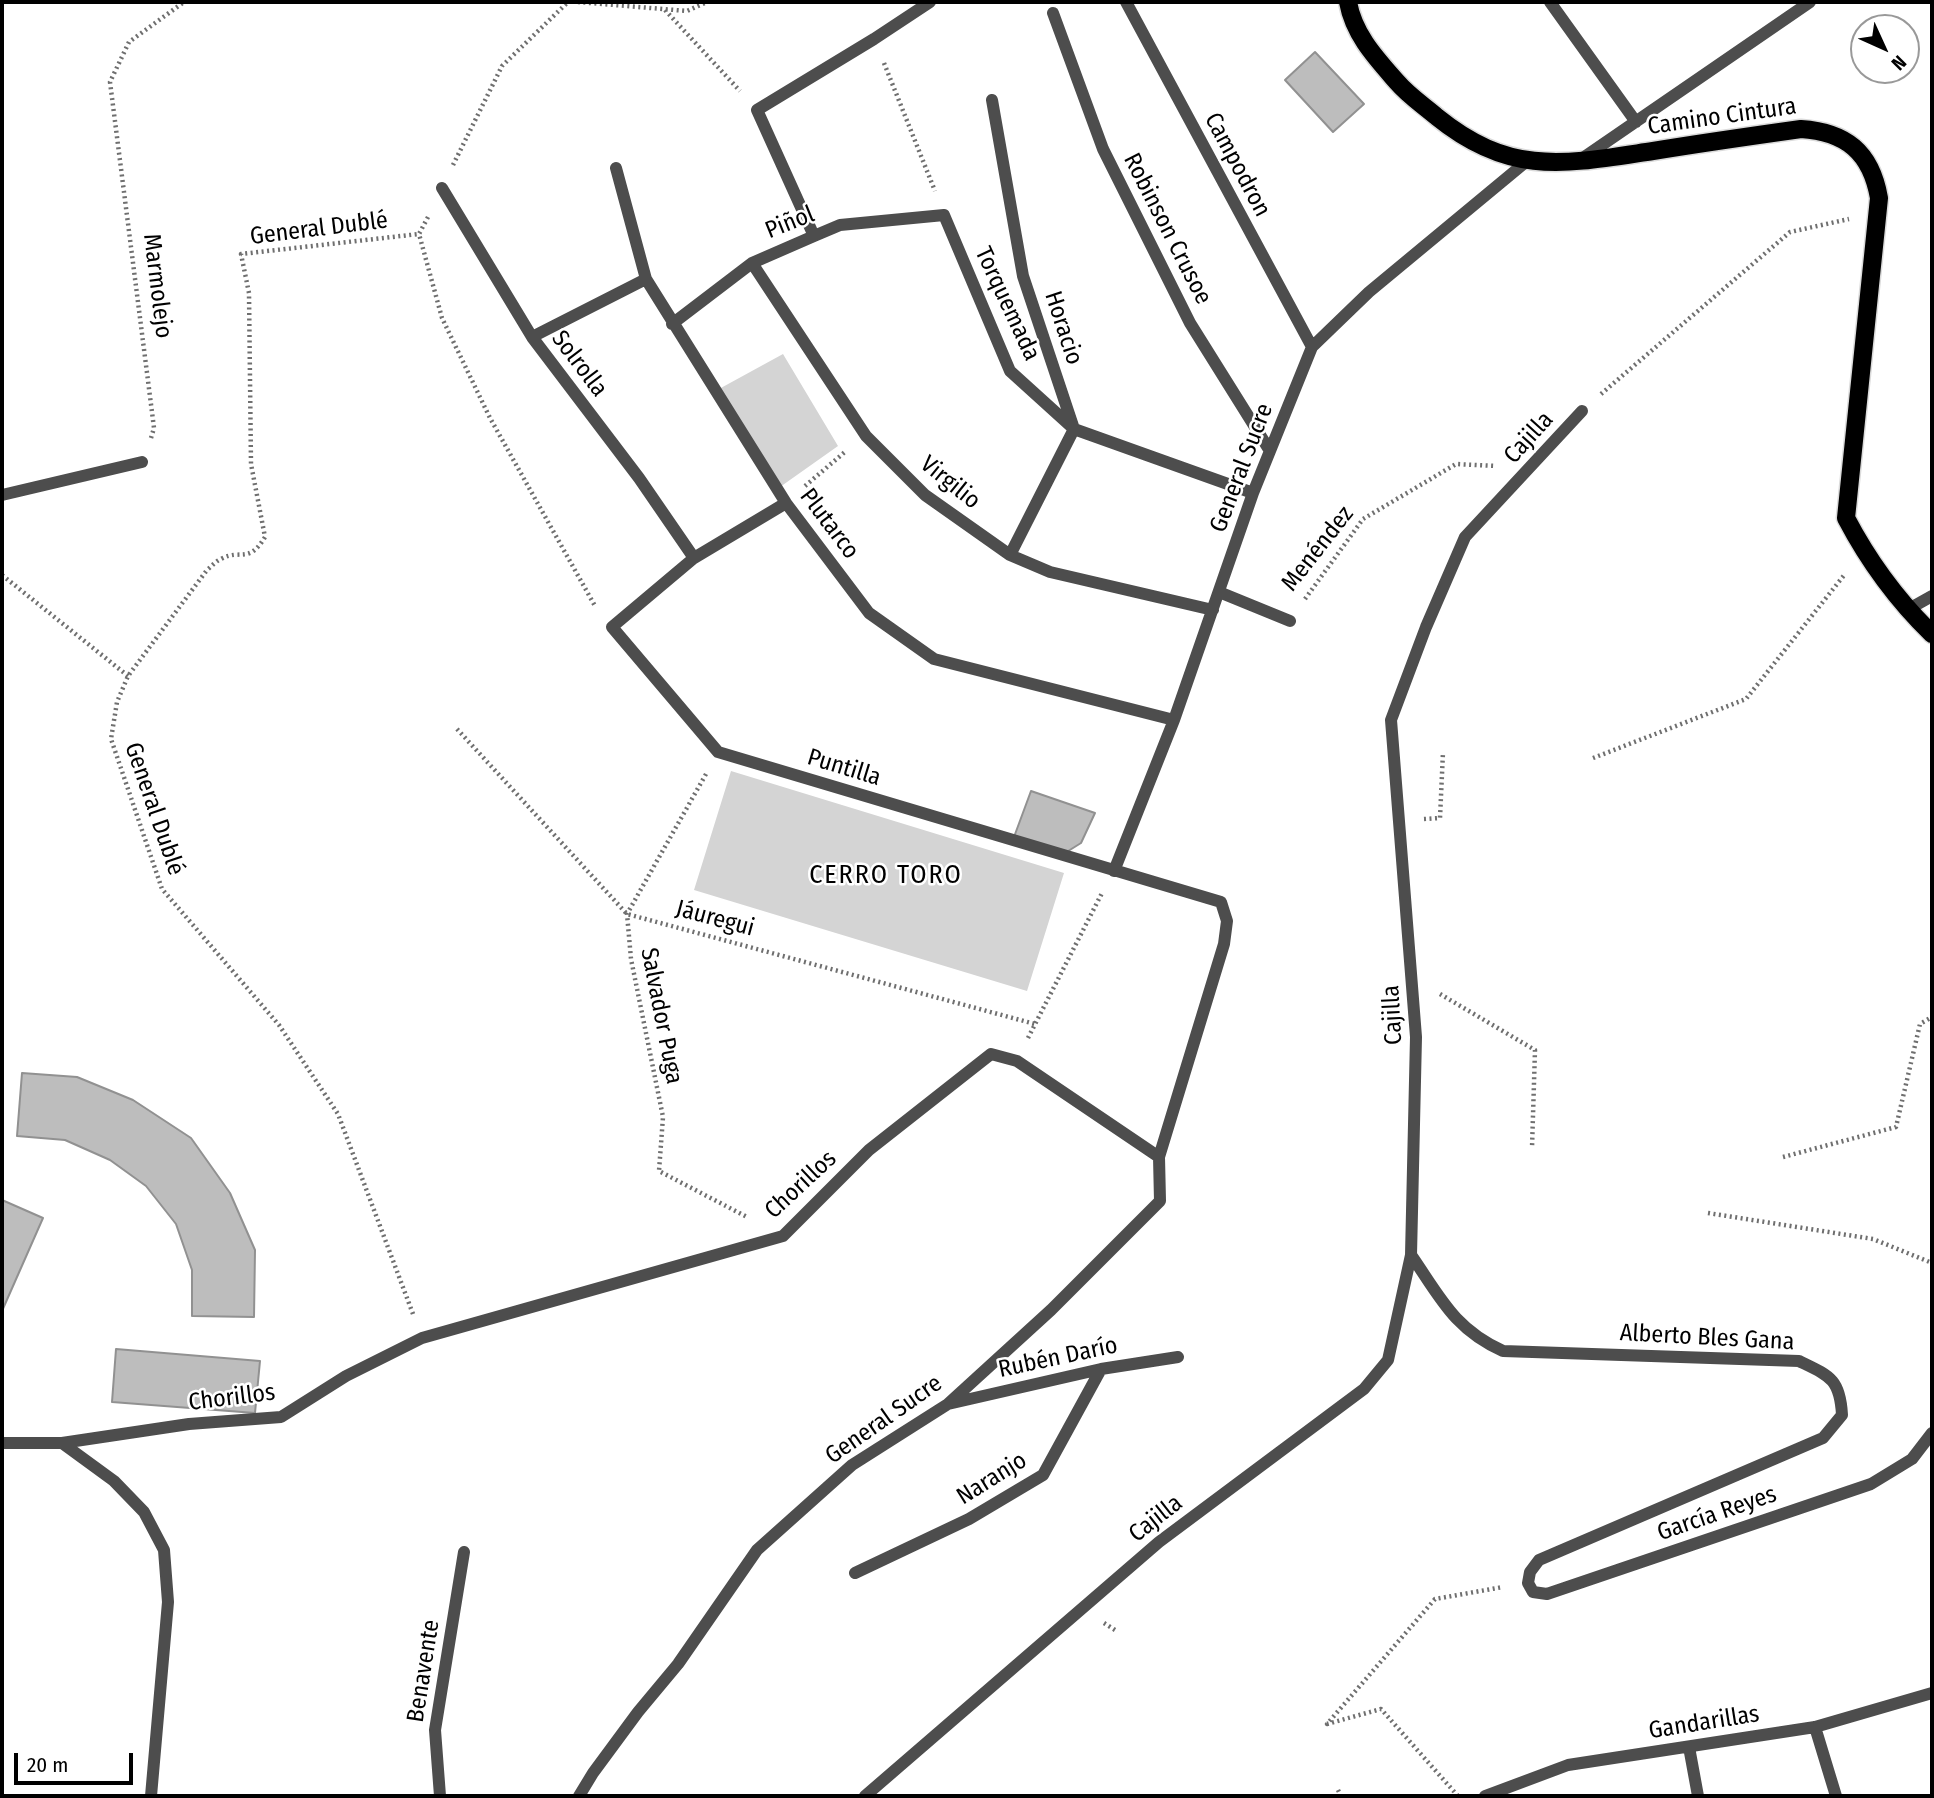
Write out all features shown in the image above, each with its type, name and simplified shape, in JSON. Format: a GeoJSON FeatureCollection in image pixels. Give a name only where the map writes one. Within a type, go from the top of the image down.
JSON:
{"type":"FeatureCollection","features":[{"type":"Feature","properties":{"kind":"main road","name":"Camino Cintura"},"geometry":{"type":"LineString","coordinates":[[1348,2],[1358,33],[1373,57],[1410,97],[1455,132],[1479,145],[1527,161],[1577,162],[1801,128],[1821,130],[1840,137],[1856,149],[1869,165],[1880,198],[1846,518],[1883,581],[1932,634]]}},
{"type":"Feature","properties":{"kind":"street"},"geometry":{"type":"LineString","coordinates":[[814,236],[757,110],[930,2]]}},
{"type":"Feature","properties":{"kind":"street","name":"Campodron"},"geometry":{"type":"LineString","coordinates":[[1126,2],[1312,347]]}},
{"type":"Feature","properties":{"kind":"street"},"geometry":{"type":"LineString","coordinates":[[1550,2],[1636,122]]}},
{"type":"Feature","properties":{"kind":"street"},"geometry":{"type":"LineString","coordinates":[[1577,162],[1810,2]]}},
{"type":"Feature","properties":{"kind":"street","name":"Robinson Crusoe"},"geometry":{"type":"LineString","coordinates":[[1053,13],[1103,149],[1190,323],[1270,451]]}},
{"type":"Feature","properties":{"kind":"street","name":"Horacio"},"geometry":{"type":"LineString","coordinates":[[992,100],[1023,276],[1074,429]]}},
{"type":"Feature","properties":{"kind":"street","name":"General Sucre"},"geometry":{"type":"LineString","coordinates":[[1114,871],[1174,720],[1253,493],[1312,347],[1368,292],[1527,161]]}},
{"type":"Feature","properties":{"kind":"street","name":"Plutarco"},"geometry":{"type":"LineString","coordinates":[[616,168],[646,279],[786,503],[869,613],[934,659],[1174,720]]}},
{"type":"Feature","properties":{"kind":"street","name":"Solrolla"},"geometry":{"type":"LineString","coordinates":[[442,188],[532,337],[639,478],[694,558]]}},
{"type":"Feature","properties":{"kind":"street","name":"Piñol"},"geometry":{"type":"LineString","coordinates":[[672,324],[752,262],[840,225],[944,215]]}},
{"type":"Feature","properties":{"kind":"street","name":"Torquemada"},"geometry":{"type":"LineString","coordinates":[[944,215],[1010,371],[1074,429],[1253,493]]}},
{"type":"Feature","properties":{"kind":"street","name":"Virgilio"},"geometry":{"type":"LineString","coordinates":[[752,262],[866,436],[925,495],[1010,555],[1050,572],[1213,610]]}},
{"type":"Feature","properties":{"kind":"street"},"geometry":{"type":"LineString","coordinates":[[532,337],[646,279]]}},
{"type":"Feature","properties":{"kind":"street","name":"Cajilla"},"geometry":{"type":"LineString","coordinates":[[866,1796],[1159,1542],[1364,1389],[1388,1360],[1410,1255],[1416,1037],[1391,720],[1465,537],[1582,411]]}},
{"type":"Feature","properties":{"kind":"street"},"geometry":{"type":"LineString","coordinates":[[1010,555],[1074,429]]}},
{"type":"Feature","properties":{"kind":"street"},"geometry":{"type":"LineString","coordinates":[[2,495],[142,462]]}},
{"type":"Feature","properties":{"kind":"street"},"geometry":{"type":"LineString","coordinates":[[718,752],[612,627],[694,558],[786,503]]}},
{"type":"Feature","properties":{"kind":"street","name":"Menéndez"},"geometry":{"type":"LineString","coordinates":[[1219,592],[1290,621]]}},
{"type":"Feature","properties":{"kind":"street"},"geometry":{"type":"LineString","coordinates":[[1907,610],[1932,596]]}},
{"type":"Feature","properties":{"kind":"street","name":"Puntilla"},"geometry":{"type":"LineString","coordinates":[[718,752],[1114,871]]}},
{"type":"Feature","properties":{"kind":"street"},"geometry":{"type":"LineString","coordinates":[[1017,1061],[1160,1157],[1224,944],[1227,922],[1221,902],[1114,871]]}},
{"type":"Feature","properties":{"kind":"street","name":"Chorillos"},"geometry":{"type":"LineString","coordinates":[[2,1443],[62,1443],[188,1424],[281,1417],[346,1376],[422,1338],[783,1236],[869,1150],[991,1054],[1017,1061]]}},
{"type":"Feature","properties":{"kind":"street","name":"General Sucre"},"geometry":{"type":"LineString","coordinates":[[579,1796],[631,1722],[678,1664],[757,1550],[852,1465],[948,1404],[1051,1310],[1160,1201],[1160,1157]]}},
{"type":"Feature","properties":{"kind":"street","name":"Alberto Bles Gana"},"geometry":{"type":"LineString","coordinates":[[1410,1255],[1458,1323],[1482,1342],[1503,1351],[1799,1362],[1825,1374],[1841,1393],[1842,1415],[1823,1438],[1539,1560],[1530,1572],[1528,1583]]}},
{"type":"Feature","properties":{"kind":"street","name":"Rubén Darío"},"geometry":{"type":"LineString","coordinates":[[948,1404],[1101,1369],[1178,1357]]}},
{"type":"Feature","properties":{"kind":"street","name":"Naranjo"},"geometry":{"type":"LineString","coordinates":[[855,1573],[969,1519],[1043,1475],[1101,1369]]}},
{"type":"Feature","properties":{"kind":"street","name":"García Reyes"},"geometry":{"type":"LineString","coordinates":[[1528,1583],[1533,1591],[1547,1594],[1871,1483],[1912,1459],[1932,1433]]}},
{"type":"Feature","properties":{"kind":"street"},"geometry":{"type":"LineString","coordinates":[[62,1443],[114,1481],[144,1512],[164,1550],[168,1602],[151,1796]]}},
{"type":"Feature","properties":{"kind":"street","name":"Benavente"},"geometry":{"type":"LineString","coordinates":[[440,1796],[435,1730],[464,1552]]}},
{"type":"Feature","properties":{"kind":"street","name":"Gandarillas"},"geometry":{"type":"LineString","coordinates":[[1485,1796],[1568,1766],[1815,1727],[1932,1693]]}},
{"type":"Feature","properties":{"kind":"street"},"geometry":{"type":"LineString","coordinates":[[1815,1727],[1836,1796]]}},
{"type":"Feature","properties":{"kind":"street"},"geometry":{"type":"LineString","coordinates":[[1689,1747],[1698,1796]]}},
{"type":"Feature","properties":{"kind":"path","name":"Marmolejo"},"geometry":{"type":"LineString","coordinates":[[142,462],[154,428],[110,82],[130,42],[184,2]]}},
{"type":"Feature","properties":{"kind":"path"},"geometry":{"type":"LineString","coordinates":[[578,2],[687,11],[707,2]]}},
{"type":"Feature","properties":{"kind":"path"},"geometry":{"type":"LineString","coordinates":[[665,10],[757,110]]}},
{"type":"Feature","properties":{"kind":"path"},"geometry":{"type":"LineString","coordinates":[[874,39],[944,215]]}},
{"type":"Feature","properties":{"kind":"path","name":"Cajilla"},"geometry":{"type":"LineString","coordinates":[[1582,411],[1790,233],[1879,212]]}},
{"type":"Feature","properties":{"kind":"path","name":"General Dublé"},"geometry":{"type":"LineString","coordinates":[[419,234],[241,254],[249,293],[251,464],[265,537],[257,550],[245,556],[223,558],[208,570],[128,676],[117,702],[111,739],[162,889],[279,1025],[338,1114],[422,1338]]}},
{"type":"Feature","properties":{"kind":"path"},"geometry":{"type":"LineString","coordinates":[[786,503],[836,458]]}},
{"type":"Feature","properties":{"kind":"path","name":"Menéndez"},"geometry":{"type":"LineString","coordinates":[[1290,621],[1363,519],[1456,464],[1532,467]]}},
{"type":"Feature","properties":{"kind":"path"},"geometry":{"type":"LineString","coordinates":[[1593,758],[1746,699],[1863,551]]}},
{"type":"Feature","properties":{"kind":"path"},"geometry":{"type":"LineString","coordinates":[[2,575],[128,676]]}},
{"type":"Feature","properties":{"kind":"path"},"geometry":{"type":"LineString","coordinates":[[457,729],[628,914],[718,752]]}},
{"type":"Feature","properties":{"kind":"path"},"geometry":{"type":"LineString","coordinates":[[1399,819],[1440,818],[1443,752]]}},
{"type":"Feature","properties":{"kind":"path"},"geometry":{"type":"LineString","coordinates":[[1017,1061],[1114,871]]}},
{"type":"Feature","properties":{"kind":"path","name":"Jáuregui"},"geometry":{"type":"LineString","coordinates":[[628,914],[1035,1024]]}},
{"type":"Feature","properties":{"kind":"path","name":"Salvador Puga"},"geometry":{"type":"LineString","coordinates":[[628,914],[631,959],[663,1117],[659,1171],[783,1236]]}},
{"type":"Feature","properties":{"kind":"path"},"geometry":{"type":"LineString","coordinates":[[1412,978],[1535,1050],[1532,1148]]}},
{"type":"Feature","properties":{"kind":"path"},"geometry":{"type":"LineString","coordinates":[[1783,1157],[1896,1127],[1920,1024],[1932,1017]]}},
{"type":"Feature","properties":{"kind":"path"},"geometry":{"type":"LineString","coordinates":[[1708,1213],[1873,1239],[1932,1263]]}},
{"type":"Feature","properties":{"kind":"path"},"geometry":{"type":"LineString","coordinates":[[1458,1796],[1381,1709],[1327,1724],[1435,1599],[1528,1583]]}},
{"type":"Feature","properties":{"kind":"shaded area"},"geometry":{"type":"Polygon","coordinates":[[[783,354],[838,446],[780,487],[719,389],[783,354]]]}},
{"type":"Feature","properties":{"kind":"shaded area"},"geometry":{"type":"Polygon","coordinates":[[[731,771],[1064,873],[1027,991],[694,890],[731,771]]]}},
{"type":"Feature","properties":{"kind":"building"},"geometry":{"type":"Polygon","coordinates":[[[1315,52],[1364,104],[1333,132],[1285,80],[1315,52]]]}},
{"type":"Feature","properties":{"kind":"building"},"geometry":{"type":"Polygon","coordinates":[[[1031,791],[1095,813],[1081,843],[1065,853],[1014,837],[1031,791]]]}},
{"type":"Feature","properties":{"kind":"building"},"geometry":{"type":"Polygon","coordinates":[[[22,1073],[77,1077],[133,1100],[191,1138],[230,1193],[255,1250],[254,1317],[192,1316],[192,1270],[176,1224],[146,1186],[110,1160],[65,1140],[17,1136],[22,1073]]]}},
{"type":"Feature","properties":{"kind":"building"},"geometry":{"type":"Polygon","coordinates":[[[2,1200],[43,1218],[2,1311],[2,1200]]]}},
{"type":"Feature","properties":{"kind":"building"},"geometry":{"type":"Polygon","coordinates":[[[116,1349],[260,1361],[255,1413],[112,1402],[116,1349]]]}},
{"type":"Feature","properties":{"kind":"district","name":"CERRO TORO"},"geometry":{"type":"Point","coordinates":[886,876]}}]}
